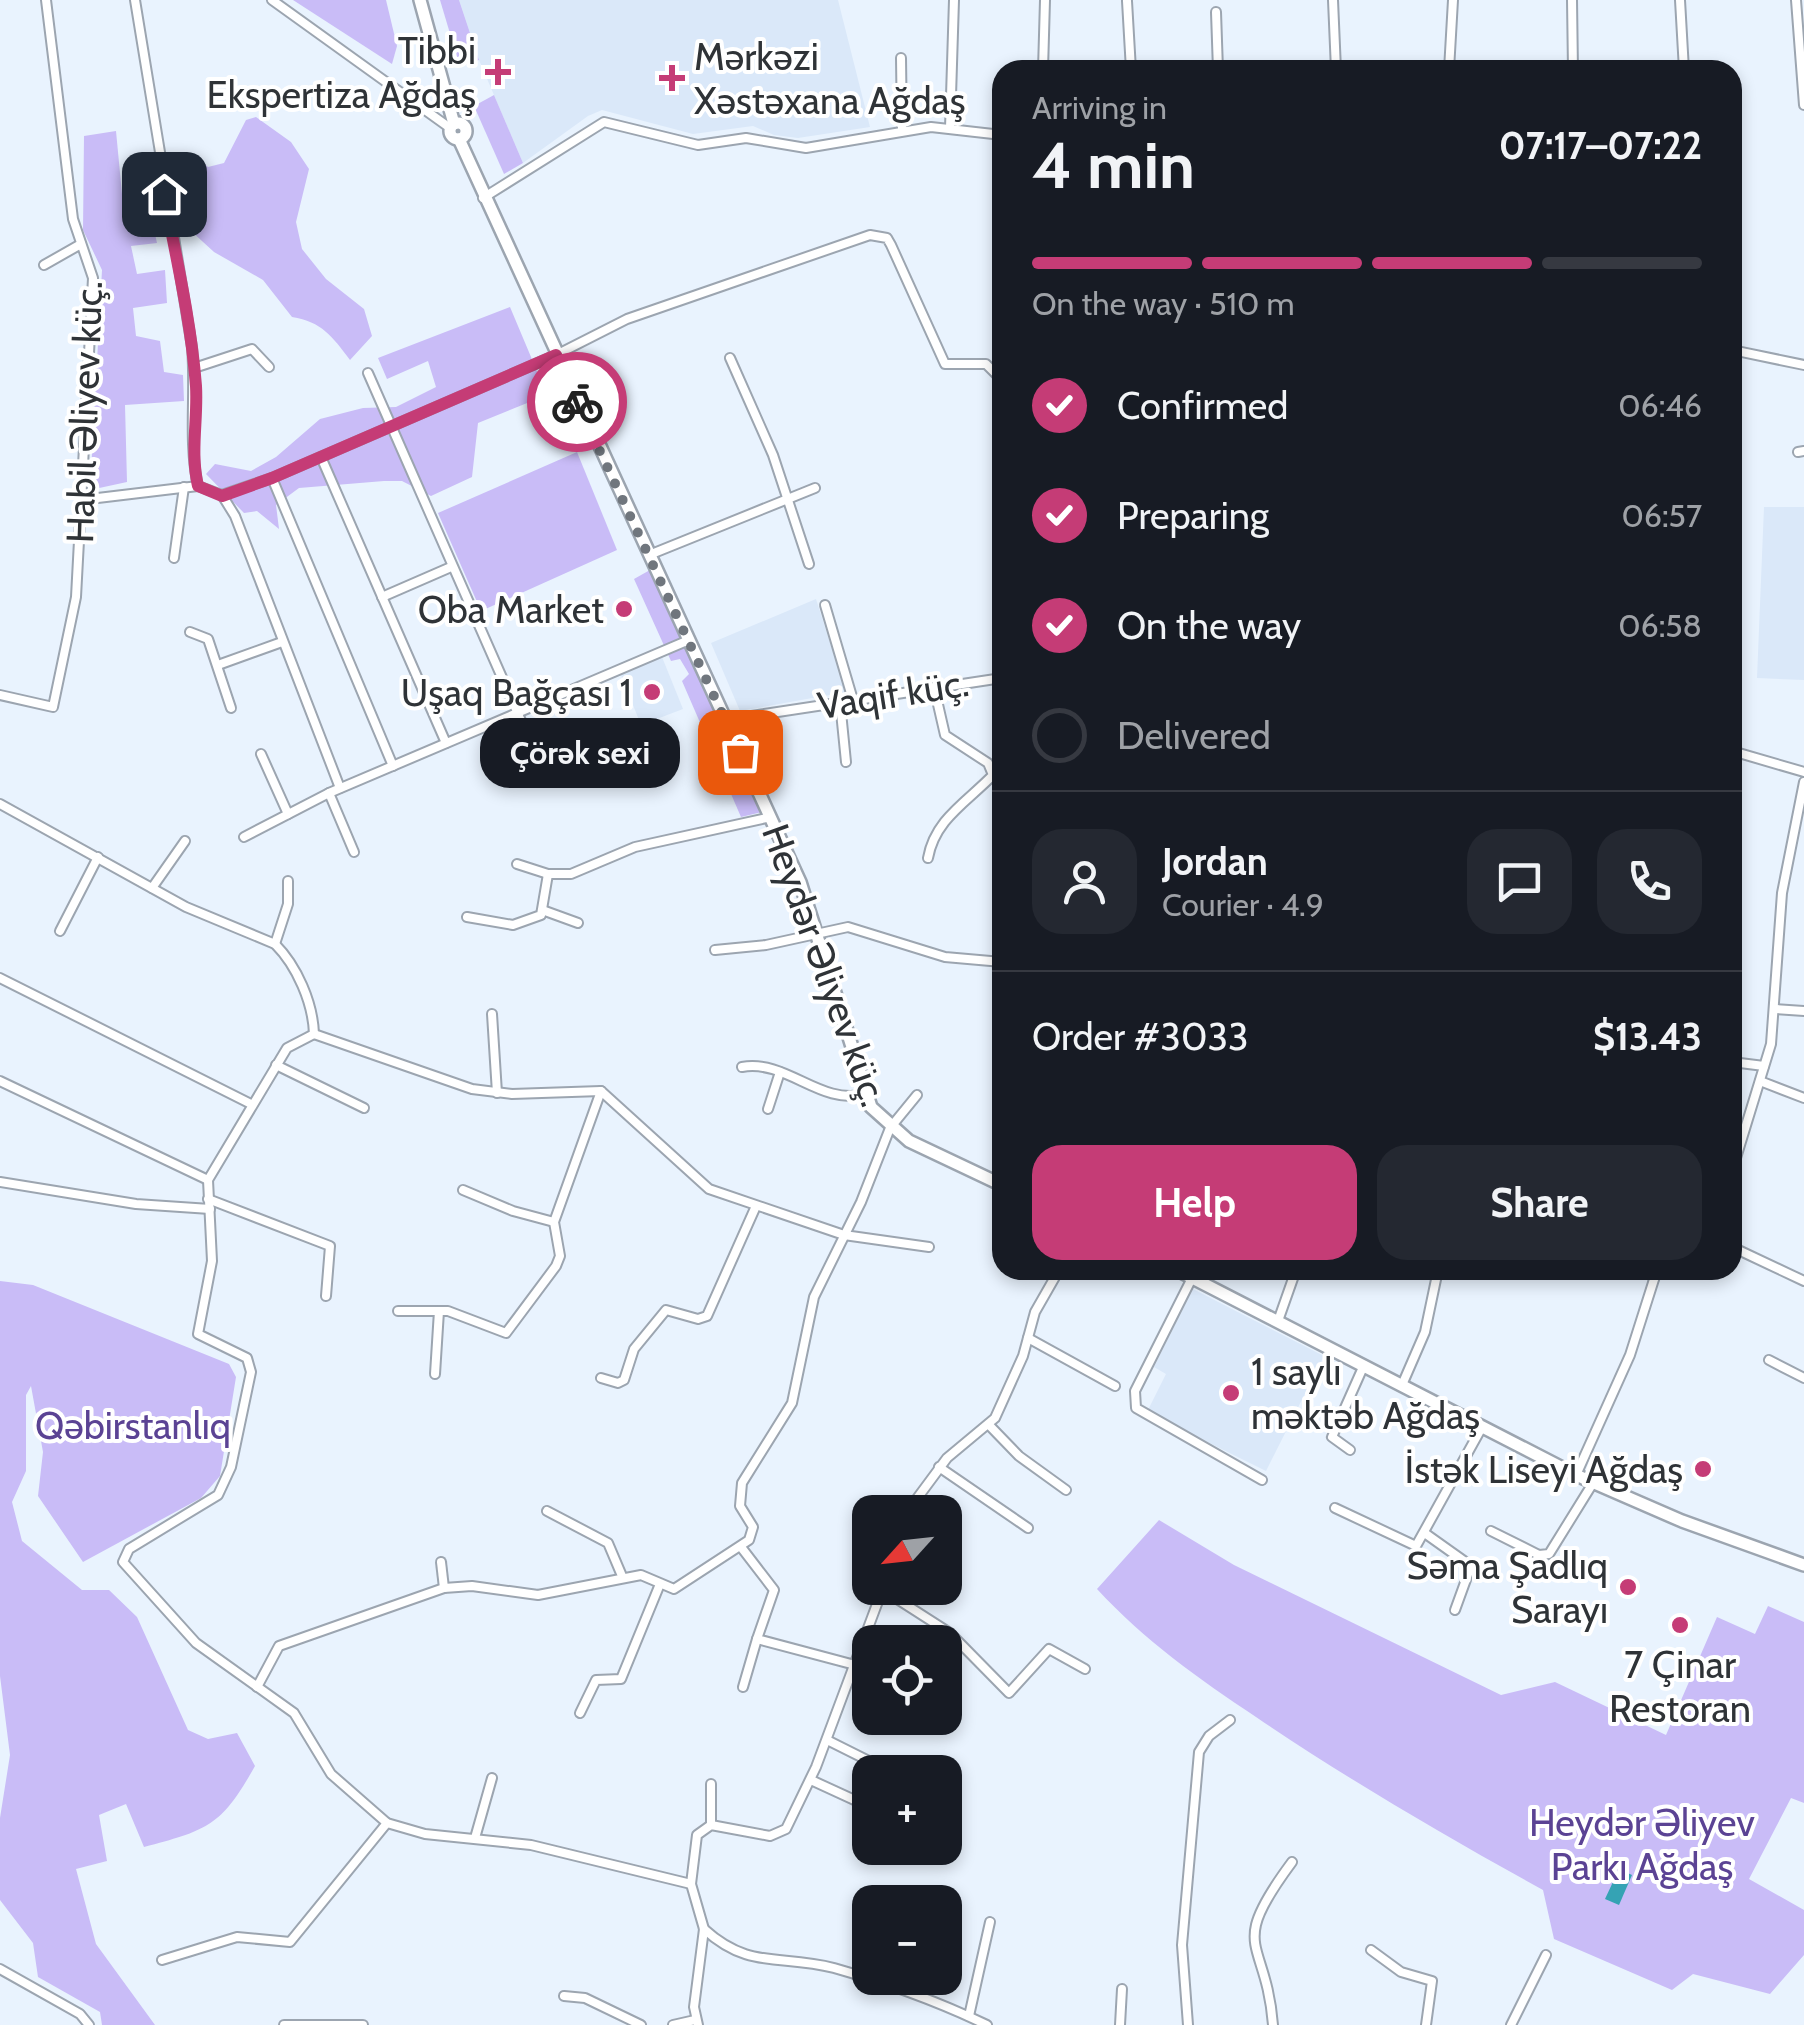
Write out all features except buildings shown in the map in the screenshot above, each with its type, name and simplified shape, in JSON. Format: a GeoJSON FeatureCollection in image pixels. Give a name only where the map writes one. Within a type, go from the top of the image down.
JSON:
{"type":"FeatureCollection","features":[{"type":"Feature","properties":{"kind":"main road"},"geometry":{"type":"LineString","coordinates":[[420,0],[452,126]]}},
{"type":"Feature","properties":{"kind":"main road","name":"Heydər Əliyev küç."},"geometry":{"type":"LineString","coordinates":[[452,126],[450,135],[459,139],[771,817],[818,932],[865,1094],[890,1128],[992,1181]]}},
{"type":"Feature","properties":{"kind":"main road"},"geometry":{"type":"LineString","coordinates":[[1197,1280],[1593,1483],[1804,1565]]}},
{"type":"Feature","properties":{"kind":"street","name":"Habil Əliyev küç."},"geometry":{"type":"LineString","coordinates":[[0,695],[53,707],[76,597],[93,278],[73,220],[46,0]]}},
{"type":"Feature","properties":{"kind":"street"},"geometry":{"type":"LineString","coordinates":[[135,0],[194,368],[192,450],[198,486]]}},
{"type":"Feature","properties":{"kind":"street"},"geometry":{"type":"LineString","coordinates":[[272,0],[452,126]]}},
{"type":"Feature","properties":{"kind":"street"},"geometry":{"type":"LineString","coordinates":[[950,128],[954,0]]}},
{"type":"Feature","properties":{"kind":"street"},"geometry":{"type":"LineString","coordinates":[[1043,60],[1044,0]]}},
{"type":"Feature","properties":{"kind":"street"},"geometry":{"type":"LineString","coordinates":[[1333,0],[1336,60]]}},
{"type":"Feature","properties":{"kind":"street"},"geometry":{"type":"LineString","coordinates":[[1450,60],[1453,0]]}},
{"type":"Feature","properties":{"kind":"street"},"geometry":{"type":"LineString","coordinates":[[1572,0],[1574,60]]}},
{"type":"Feature","properties":{"kind":"street"},"geometry":{"type":"LineString","coordinates":[[1680,0],[1683,60]]}},
{"type":"Feature","properties":{"kind":"street"},"geometry":{"type":"LineString","coordinates":[[1796,0],[1804,105]]}},
{"type":"Feature","properties":{"kind":"street"},"geometry":{"type":"LineString","coordinates":[[1127,1],[1130,60]]}},
{"type":"Feature","properties":{"kind":"street"},"geometry":{"type":"LineString","coordinates":[[1216,12],[1218,60]]}},
{"type":"Feature","properties":{"kind":"street"},"geometry":{"type":"LineString","coordinates":[[901,58],[902,131]]}},
{"type":"Feature","properties":{"kind":"street"},"geometry":{"type":"LineString","coordinates":[[483,198],[604,122],[698,145],[746,138],[806,148],[902,131],[950,128],[992,134]]}},
{"type":"Feature","properties":{"kind":"street"},"geometry":{"type":"LineString","coordinates":[[222,496],[556,355],[617,322],[684,296],[880,235],[891,245],[945,364],[986,364],[992,370]]}},
{"type":"Feature","properties":{"kind":"street"},"geometry":{"type":"LineString","coordinates":[[44,264],[81,244]]}},
{"type":"Feature","properties":{"kind":"street"},"geometry":{"type":"LineString","coordinates":[[194,368],[252,348],[269,367]]}},
{"type":"Feature","properties":{"kind":"street"},"geometry":{"type":"LineString","coordinates":[[1742,352],[1804,365]]}},
{"type":"Feature","properties":{"kind":"street"},"geometry":{"type":"LineString","coordinates":[[730,358],[788,496],[809,564]]}},
{"type":"Feature","properties":{"kind":"street"},"geometry":{"type":"LineString","coordinates":[[368,373],[533,748]]}},
{"type":"Feature","properties":{"kind":"street"},"geometry":{"type":"LineString","coordinates":[[321,457],[446,743]]}},
{"type":"Feature","properties":{"kind":"street"},"geometry":{"type":"LineString","coordinates":[[272,478],[393,766]]}},
{"type":"Feature","properties":{"kind":"street"},"geometry":{"type":"LineString","coordinates":[[81,500],[198,486],[222,496],[235,516],[340,788]]}},
{"type":"Feature","properties":{"kind":"street"},"geometry":{"type":"LineString","coordinates":[[174,558],[184,488]]}},
{"type":"Feature","properties":{"kind":"street"},"geometry":{"type":"LineString","coordinates":[[649,555],[788,496],[816,488]]}},
{"type":"Feature","properties":{"kind":"street"},"geometry":{"type":"LineString","coordinates":[[382,597],[451,567]]}},
{"type":"Feature","properties":{"kind":"street"},"geometry":{"type":"LineString","coordinates":[[826,605],[853,700]]}},
{"type":"Feature","properties":{"kind":"street"},"geometry":{"type":"LineString","coordinates":[[190,632],[208,639],[231,708]]}},
{"type":"Feature","properties":{"kind":"street"},"geometry":{"type":"LineString","coordinates":[[244,837],[329,792],[688,640]]}},
{"type":"Feature","properties":{"kind":"street"},"geometry":{"type":"LineString","coordinates":[[218,664],[282,642]]}},
{"type":"Feature","properties":{"kind":"street","name":"Vaqif küç."},"geometry":{"type":"LineString","coordinates":[[725,720],[992,679]]}},
{"type":"Feature","properties":{"kind":"street"},"geometry":{"type":"LineString","coordinates":[[934,686],[945,735],[988,763],[992,773]]}},
{"type":"Feature","properties":{"kind":"street"},"geometry":{"type":"LineString","coordinates":[[840,702],[846,762]]}},
{"type":"Feature","properties":{"kind":"street"},"geometry":{"type":"LineString","coordinates":[[262,754],[288,814]]}},
{"type":"Feature","properties":{"kind":"street"},"geometry":{"type":"LineString","coordinates":[[1742,754],[1804,772]]}},
{"type":"Feature","properties":{"kind":"street"},"geometry":{"type":"LineString","coordinates":[[928,858],[930,842],[948,815],[992,776]]}},
{"type":"Feature","properties":{"kind":"street"},"geometry":{"type":"LineString","coordinates":[[1742,1128],[1760,1081],[1775,1009],[1782,892],[1804,782]]}},
{"type":"Feature","properties":{"kind":"street"},"geometry":{"type":"LineString","coordinates":[[329,792],[354,852]]}},
{"type":"Feature","properties":{"kind":"street"},"geometry":{"type":"LineString","coordinates":[[0,804],[152,888],[275,944],[285,954],[308,1001],[314,1034]]}},
{"type":"Feature","properties":{"kind":"street"},"geometry":{"type":"LineString","coordinates":[[517,864],[548,874],[571,874],[635,847],[771,817]]}},
{"type":"Feature","properties":{"kind":"street"},"geometry":{"type":"LineString","coordinates":[[152,888],[185,841]]}},
{"type":"Feature","properties":{"kind":"street"},"geometry":{"type":"LineString","coordinates":[[60,931],[98,858]]}},
{"type":"Feature","properties":{"kind":"street"},"geometry":{"type":"LineString","coordinates":[[545,911],[548,874]]}},
{"type":"Feature","properties":{"kind":"street"},"geometry":{"type":"LineString","coordinates":[[275,944],[288,904],[288,881]]}},
{"type":"Feature","properties":{"kind":"street"},"geometry":{"type":"LineString","coordinates":[[468,918],[513,924],[545,911],[578,923]]}},
{"type":"Feature","properties":{"kind":"street"},"geometry":{"type":"LineString","coordinates":[[715,950],[766,945],[848,926],[926,953],[992,961]]}},
{"type":"Feature","properties":{"kind":"street"},"geometry":{"type":"LineString","coordinates":[[0,978],[251,1104]]}},
{"type":"Feature","properties":{"kind":"street"},"geometry":{"type":"LineString","coordinates":[[1775,1009],[1804,1011]]}},
{"type":"Feature","properties":{"kind":"street"},"geometry":{"type":"LineString","coordinates":[[492,1014],[497,1093]]}},
{"type":"Feature","properties":{"kind":"street"},"geometry":{"type":"LineString","coordinates":[[692,1884],[531,1845],[406,1831],[386,1824],[331,1774],[294,1714],[196,1644],[123,1562],[128,1549],[210,1502],[231,1468],[251,1372],[246,1358],[198,1334],[212,1260],[208,1180],[276,1066],[296,1040],[314,1034],[472,1089],[497,1093],[601,1091],[694,1180],[756,1206],[844,1235],[930,1248]]}},
{"type":"Feature","properties":{"kind":"street"},"geometry":{"type":"LineString","coordinates":[[1742,1063],[1764,1066]]}},
{"type":"Feature","properties":{"kind":"street"},"geometry":{"type":"LineString","coordinates":[[276,1066],[364,1108]]}},
{"type":"Feature","properties":{"kind":"street"},"geometry":{"type":"LineString","coordinates":[[742,1067],[766,1066],[832,1095],[865,1094]]}},
{"type":"Feature","properties":{"kind":"street"},"geometry":{"type":"LineString","coordinates":[[768,1108],[780,1072]]}},
{"type":"Feature","properties":{"kind":"street"},"geometry":{"type":"LineString","coordinates":[[0,1081],[208,1180]]}},
{"type":"Feature","properties":{"kind":"street"},"geometry":{"type":"LineString","coordinates":[[1760,1081],[1804,1098]]}},
{"type":"Feature","properties":{"kind":"street"},"geometry":{"type":"LineString","coordinates":[[398,1311],[462,1315],[496,1333],[511,1328],[560,1256],[554,1222],[601,1091]]}},
{"type":"Feature","properties":{"kind":"street"},"geometry":{"type":"LineString","coordinates":[[258,1687],[279,1646],[444,1588],[472,1586],[538,1595],[622,1576],[649,1576],[660,1584],[680,1587],[741,1546],[754,1527],[740,1506],[742,1483],[792,1404],[814,1297],[890,1128],[917,1095]]}},
{"type":"Feature","properties":{"kind":"street"},"geometry":{"type":"LineString","coordinates":[[0,1182],[136,1204],[209,1204],[330,1246],[326,1296]]}},
{"type":"Feature","properties":{"kind":"street"},"geometry":{"type":"LineString","coordinates":[[463,1190],[513,1211],[554,1222]]}},
{"type":"Feature","properties":{"kind":"street"},"geometry":{"type":"LineString","coordinates":[[601,1378],[618,1383],[624,1380],[634,1349],[666,1310],[698,1318],[707,1316],[756,1206]]}},
{"type":"Feature","properties":{"kind":"street"},"geometry":{"type":"LineString","coordinates":[[1742,1251],[1804,1282]]}},
{"type":"Feature","properties":{"kind":"street"},"geometry":{"type":"LineString","coordinates":[[919,1495],[940,1466],[989,1425],[1017,1372],[1036,1312],[1054,1280]]}},
{"type":"Feature","properties":{"kind":"street"},"geometry":{"type":"LineString","coordinates":[[1180,1280],[1135,1391],[1136,1408],[1262,1480]]}},
{"type":"Feature","properties":{"kind":"street"},"geometry":{"type":"LineString","coordinates":[[1278,1322],[1293,1280]]}},
{"type":"Feature","properties":{"kind":"street"},"geometry":{"type":"LineString","coordinates":[[1402,1385],[1425,1332],[1436,1280]]}},
{"type":"Feature","properties":{"kind":"street"},"geometry":{"type":"LineString","coordinates":[[1576,1475],[1630,1355],[1654,1280]]}},
{"type":"Feature","properties":{"kind":"street"},"geometry":{"type":"LineString","coordinates":[[435,1374],[439,1312]]}},
{"type":"Feature","properties":{"kind":"street"},"geometry":{"type":"LineString","coordinates":[[1028,1338],[1115,1386]]}},
{"type":"Feature","properties":{"kind":"street"},"geometry":{"type":"LineString","coordinates":[[1768,1360],[1804,1378]]}},
{"type":"Feature","properties":{"kind":"street"},"geometry":{"type":"LineString","coordinates":[[1350,1450],[1332,1437],[1364,1365]]}},
{"type":"Feature","properties":{"kind":"street"},"geometry":{"type":"LineString","coordinates":[[989,1425],[1019,1456],[1066,1490]]}},
{"type":"Feature","properties":{"kind":"street"},"geometry":{"type":"LineString","coordinates":[[1335,1508],[1409,1545],[1421,1543],[1482,1427]]}},
{"type":"Feature","properties":{"kind":"street"},"geometry":{"type":"LineString","coordinates":[[940,1466],[1028,1528]]}},
{"type":"Feature","properties":{"kind":"street"},"geometry":{"type":"LineString","coordinates":[[1490,1531],[1538,1555],[1549,1554],[1593,1483]]}},
{"type":"Feature","properties":{"kind":"street"},"geometry":{"type":"LineString","coordinates":[[546,1510],[608,1544],[622,1576]]}},
{"type":"Feature","properties":{"kind":"street"},"geometry":{"type":"LineString","coordinates":[[1426,1534],[1471,1566],[1455,1610]]}},
{"type":"Feature","properties":{"kind":"street"},"geometry":{"type":"LineString","coordinates":[[741,1546],[774,1590],[743,1686]]}},
{"type":"Feature","properties":{"kind":"street"},"geometry":{"type":"LineString","coordinates":[[441,1562],[444,1588]]}},
{"type":"Feature","properties":{"kind":"street"},"geometry":{"type":"LineString","coordinates":[[580,1713],[596,1680],[621,1679],[660,1584]]}},
{"type":"Feature","properties":{"kind":"street"},"geometry":{"type":"LineString","coordinates":[[907,1605],[950,1633],[1009,1693],[1048,1649],[1085,1669]]}},
{"type":"Feature","properties":{"kind":"street"},"geometry":{"type":"LineString","coordinates":[[757,1638],[852,1664]]}},
{"type":"Feature","properties":{"kind":"street"},"geometry":{"type":"LineString","coordinates":[[673,2025],[697,2022],[704,1929],[692,1884],[697,1835],[711,1825],[760,1835],[782,1834],[811,1780],[852,1673]]}},
{"type":"Feature","properties":{"kind":"street"},"geometry":{"type":"LineString","coordinates":[[1188,2025],[1182,1945],[1199,1752],[1209,1736],[1230,1720]]}},
{"type":"Feature","properties":{"kind":"street"},"geometry":{"type":"LineString","coordinates":[[827,1740],[857,1755]]}},
{"type":"Feature","properties":{"kind":"street"},"geometry":{"type":"LineString","coordinates":[[475,1838],[492,1778]]}},
{"type":"Feature","properties":{"kind":"street"},"geometry":{"type":"LineString","coordinates":[[811,1780],[852,1799]]}},
{"type":"Feature","properties":{"kind":"street"},"geometry":{"type":"LineString","coordinates":[[711,1784],[711,1825]]}},
{"type":"Feature","properties":{"kind":"street"},"geometry":{"type":"LineString","coordinates":[[162,1960],[238,1937],[290,1942],[386,1824]]}},
{"type":"Feature","properties":{"kind":"street"},"geometry":{"type":"LineString","coordinates":[[1274,2025],[1252,1947],[1254,1928],[1265,1899],[1292,1862]]}},
{"type":"Feature","properties":{"kind":"street"},"geometry":{"type":"LineString","coordinates":[[969,2016],[990,1922]]}},
{"type":"Feature","properties":{"kind":"street"},"geometry":{"type":"LineString","coordinates":[[704,1929],[724,1947],[745,1957],[804,1962],[852,1973]]}},
{"type":"Feature","properties":{"kind":"street"},"geometry":{"type":"LineString","coordinates":[[1371,1950],[1401,1972],[1432,1981],[1426,2025]]}},
{"type":"Feature","properties":{"kind":"street"},"geometry":{"type":"LineString","coordinates":[[1510,2025],[1546,1955]]}},
{"type":"Feature","properties":{"kind":"street"},"geometry":{"type":"LineString","coordinates":[[0,1969],[80,2014],[89,2025]]}},
{"type":"Feature","properties":{"kind":"street"},"geometry":{"type":"LineString","coordinates":[[1120,2025],[1122,1989]]}},
{"type":"Feature","properties":{"kind":"street"},"geometry":{"type":"LineString","coordinates":[[918,1995],[987,2025]]}},
{"type":"Feature","properties":{"kind":"street"},"geometry":{"type":"LineString","coordinates":[[564,1996],[585,1998],[640,2025]]}},
{"type":"Feature","properties":{"kind":"street"},"geometry":{"type":"LineString","coordinates":[[284,2025],[363,2025]]}},
{"type":"Feature","properties":{"kind":"shaded area","name":"Mərkəzi Xəstəxana Ağdaş"},"geometry":{"type":"Polygon","coordinates":[[[459,0],[838,0],[870,127],[798,138],[774,135],[753,126],[693,134],[602,110],[523,163],[479,60],[459,0]]]}},
{"type":"Feature","properties":{"kind":"shaded area"},"geometry":{"type":"Polygon","coordinates":[[[1764,507],[1804,507],[1804,680],[1757,678],[1764,507]]]}},
{"type":"Feature","properties":{"kind":"shaded area"},"geometry":{"type":"Polygon","coordinates":[[[816,599],[846,692],[740,711],[711,643],[816,599]]]}},
{"type":"Feature","properties":{"kind":"shaded area","name":"Uşaq Bağçası 1"},"geometry":{"type":"Polygon","coordinates":[[[662,657],[683,709],[641,725],[621,675],[662,657]]]}},
{"type":"Feature","properties":{"kind":"shaded area","name":"1 saylı məktəb Ağdaş"},"geometry":{"type":"Polygon","coordinates":[[[1193,1289],[1324,1356],[1266,1471],[1147,1412],[1166,1374],[1154,1367],[1193,1289]]]}},
{"type":"Feature","properties":{"kind":"green space"},"geometry":{"type":"Polygon","coordinates":[[[293,0],[386,0],[397,46],[392,64],[293,0]]]}},
{"type":"Feature","properties":{"kind":"green space"},"geometry":{"type":"Polygon","coordinates":[[[440,0],[459,0],[479,60],[460,67],[440,0]]]}},
{"type":"Feature","properties":{"kind":"green space"},"geometry":{"type":"Polygon","coordinates":[[[494,95],[523,163],[504,174],[474,106],[494,95]]]}},
{"type":"Feature","properties":{"kind":"green space"},"geometry":{"type":"Polygon","coordinates":[[[256,117],[291,142],[309,169],[296,222],[302,249],[326,279],[364,309],[372,336],[350,360],[326,331],[292,317],[263,280],[214,252],[179,220],[177,175],[197,157],[208,167],[224,163],[246,120],[256,117]]]}},
{"type":"Feature","properties":{"kind":"green space"},"geometry":{"type":"Polygon","coordinates":[[[116,131],[124,215],[151,216],[157,243],[131,246],[137,274],[165,270],[167,303],[133,308],[136,336],[160,341],[164,372],[183,375],[184,401],[125,405],[127,482],[90,490],[102,270],[83,230],[84,136],[116,131]]]}},
{"type":"Feature","properties":{"kind":"green space"},"geometry":{"type":"Polygon","coordinates":[[[510,307],[547,395],[478,423],[472,477],[431,496],[402,481],[299,488],[276,505],[279,529],[257,511],[244,513],[206,474],[215,464],[251,471],[276,457],[320,419],[363,408],[396,407],[436,387],[428,361],[387,379],[378,358],[510,307]]]}},
{"type":"Feature","properties":{"kind":"green space"},"geometry":{"type":"Polygon","coordinates":[[[577,452],[617,550],[481,611],[438,513],[577,452]]]}},
{"type":"Feature","properties":{"kind":"green space"},"geometry":{"type":"Polygon","coordinates":[[[650,570],[762,812],[741,817],[682,681],[689,674],[680,659],[671,661],[634,579],[650,570]]]}},
{"type":"Feature","properties":{"kind":"green space","name":"Qəbirstanlıq"},"geometry":{"type":"Polygon","coordinates":[[[0,1281],[33,1285],[229,1364],[236,1377],[220,1476],[201,1498],[83,1562],[38,1496],[43,1452],[31,1386],[26,1395],[26,1471],[12,1502],[22,1541],[82,1590],[109,1590],[137,1617],[188,1730],[208,1739],[237,1733],[255,1766],[223,1813],[184,1835],[144,1847],[126,1804],[99,1815],[107,1861],[76,1869],[96,1944],[155,2025],[102,2025],[100,2012],[38,1977],[33,1943],[0,1900],[0,1818],[10,1755],[0,1676],[0,1281]]]}},
{"type":"Feature","properties":{"kind":"green space","name":"Heydər Əliyev Parkı Ağdaş"},"geometry":{"type":"Polygon","coordinates":[[[1159,1520],[1234,1565],[1501,1695],[1555,1682],[1666,1735],[1717,1617],[1755,1634],[1768,1606],[1804,1622],[1804,1803],[1791,1798],[1749,1879],[1804,1910],[1804,1955],[1770,1994],[1693,1974],[1672,1990],[1554,1939],[1543,1890],[1362,1785],[1235,1703],[1153,1642],[1097,1589],[1159,1520]]]}},
{"type":"Feature","properties":{"kind":"water"},"geometry":{"type":"Polygon","coordinates":[[[1619,1869],[1632,1875],[1619,1905],[1605,1899],[1619,1869]]]}},
{"type":"Feature","properties":{"kind":"way so far"},"geometry":{"type":"LineString","coordinates":[[577,402],[740,752]]}},
{"type":"Feature","properties":{"kind":"place","name":"Tibbi Ekspertiza Ağdaş"},"geometry":{"type":"Point","coordinates":[498,72]}},
{"type":"Feature","properties":{"kind":"place","name":"Mərkəzi Xəstəxana Ağdaş"},"geometry":{"type":"Point","coordinates":[672,78]}},
{"type":"Feature","properties":{"kind":"place","name":"Oba Market"},"geometry":{"type":"Point","coordinates":[624,609]}},
{"type":"Feature","properties":{"kind":"place","name":"Uşaq Bağçası 1"},"geometry":{"type":"Point","coordinates":[652,692]}},
{"type":"Feature","properties":{"kind":"place","name":"Çörək sexi"},"geometry":{"type":"Point","coordinates":[740,752]}},
{"type":"Feature","properties":{"kind":"place","name":"1 saylı məktəb Ağdaş"},"geometry":{"type":"Point","coordinates":[1231,1393]}},
{"type":"Feature","properties":{"kind":"place","name":"İstək Liseyi Ağdaş"},"geometry":{"type":"Point","coordinates":[1703,1469]}},
{"type":"Feature","properties":{"kind":"place","name":"Səma Şadlıq Sarayı"},"geometry":{"type":"Point","coordinates":[1628,1587]}},
{"type":"Feature","properties":{"kind":"place","name":"7 Çinar Restoran"},"geometry":{"type":"Point","coordinates":[1680,1625]}},
{"type":"Feature","properties":{"kind":"route"},"geometry":{"type":"LineString","coordinates":[[164,194],[192,348],[196,392],[192,450],[198,486],[222,496],[272,478],[556,355],[577,402]]}}]}
